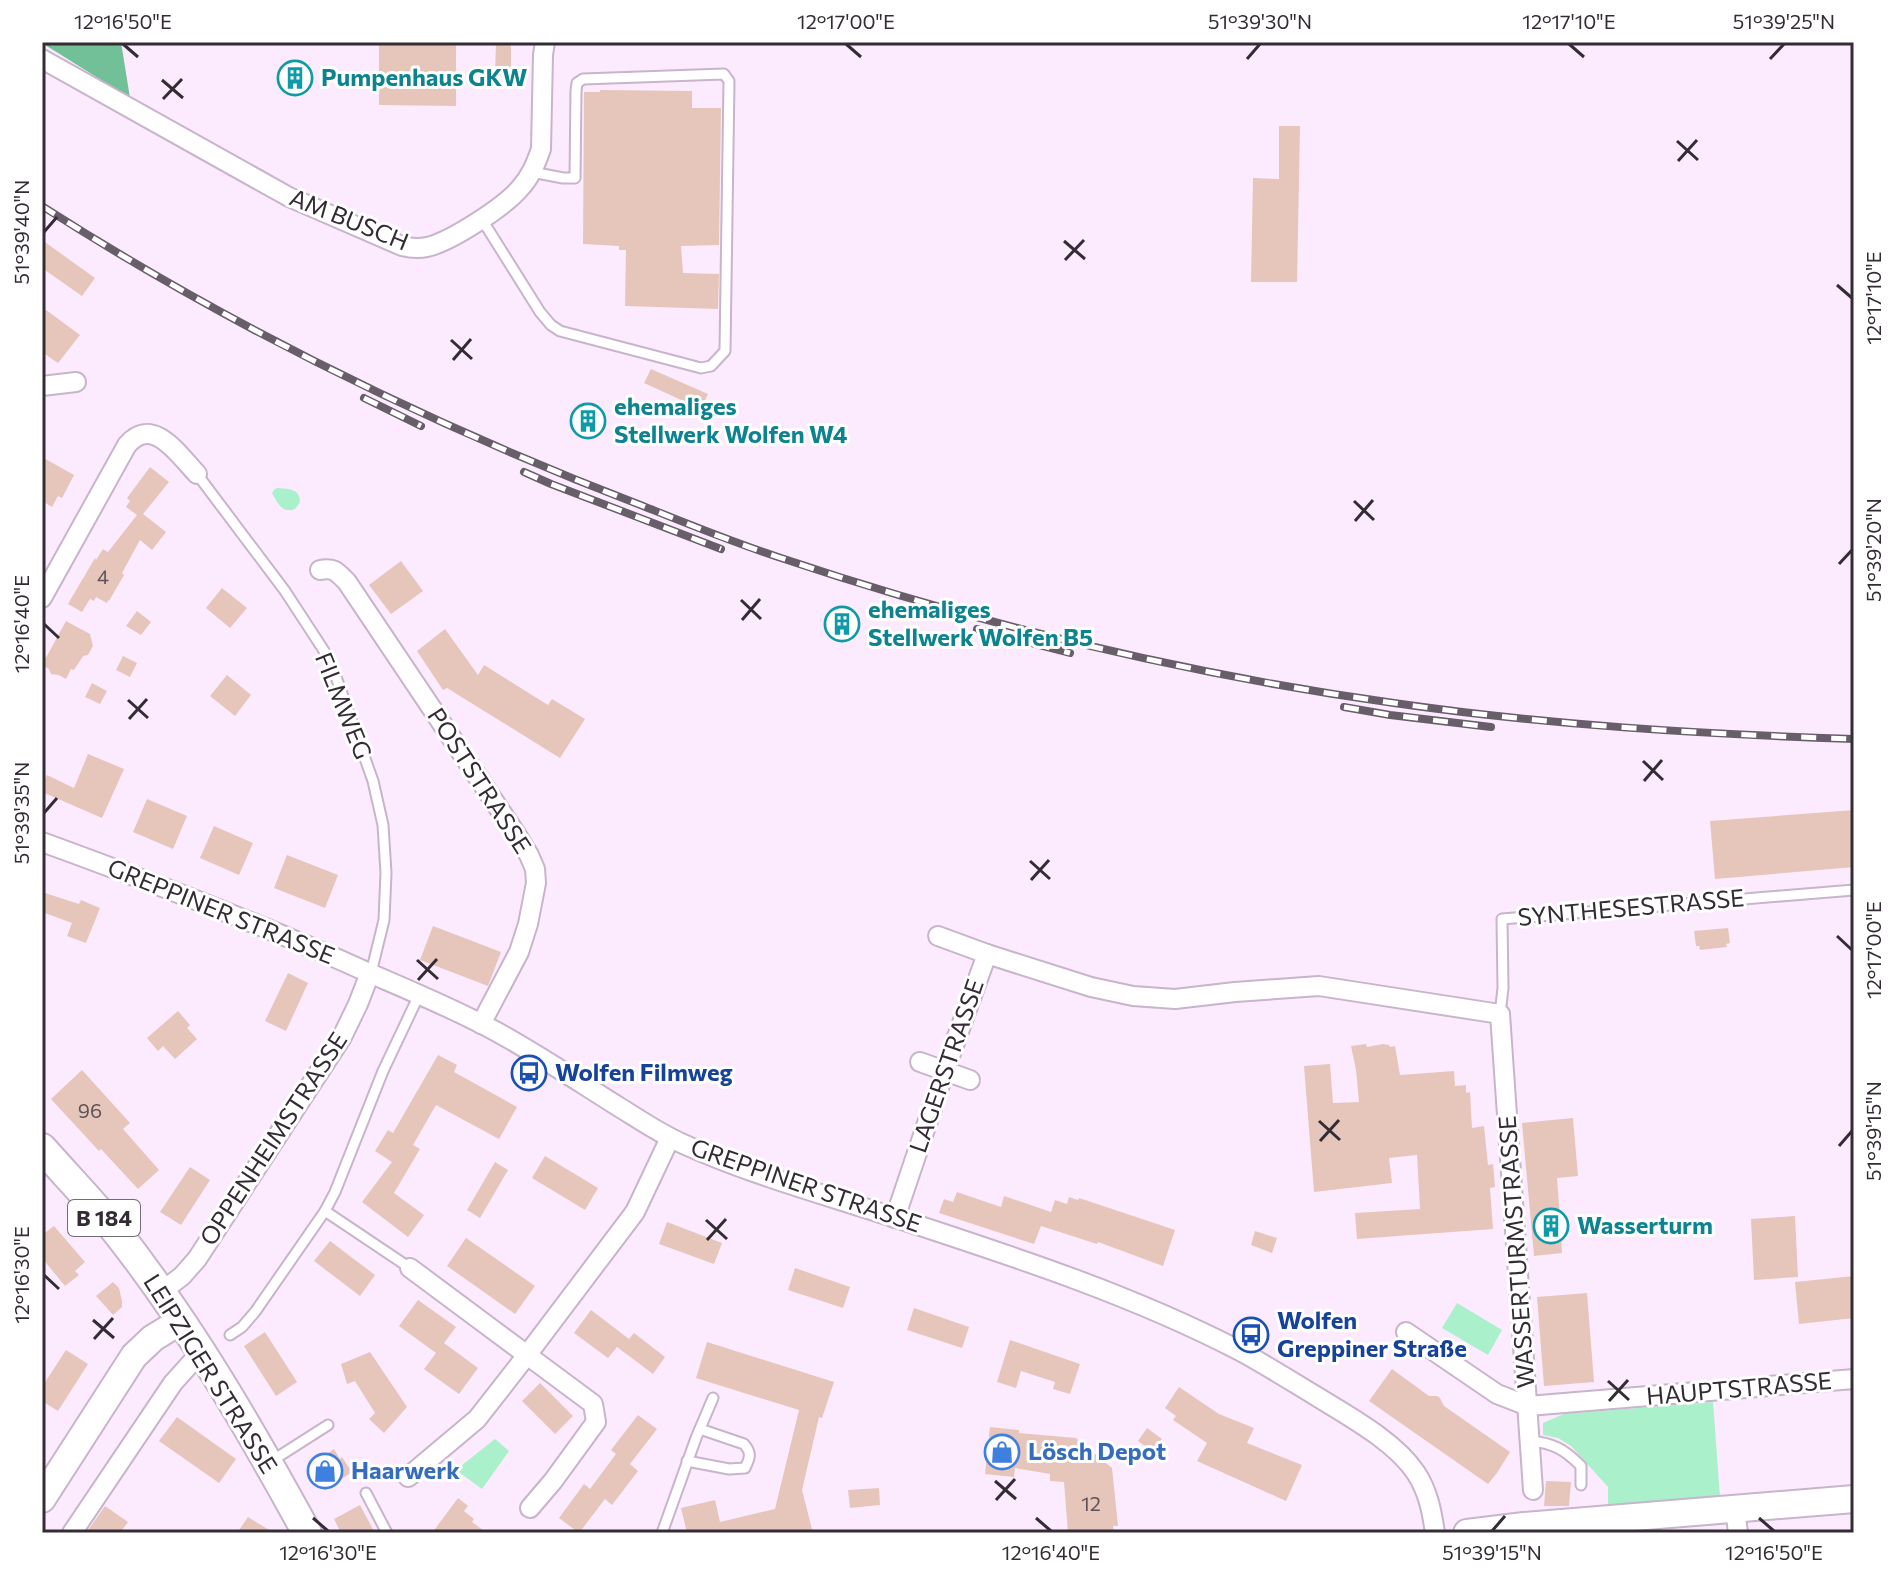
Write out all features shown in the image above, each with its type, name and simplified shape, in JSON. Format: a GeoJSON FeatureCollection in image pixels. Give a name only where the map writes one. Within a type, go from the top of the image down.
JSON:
{"type":"FeatureCollection","features":[{"type":"Feature","properties":{"kind":"main road","name":"LEIPZIGER STRASSE"},"geometry":{"type":"LineString","coordinates":[[42,1149],[99,1211],[161,1292],[203,1354],[307,1533]]}},
{"type":"Feature","properties":{"kind":"street","name":"AM BUSCH"},"geometry":{"type":"LineString","coordinates":[[42,59],[289,197],[413,248],[437,244],[481,218],[518,191],[532,172],[541,149],[545,42]]}},
{"type":"Feature","properties":{"kind":"street"},"geometry":{"type":"LineString","coordinates":[[42,386],[76,382]]}},
{"type":"Feature","properties":{"kind":"street"},"geometry":{"type":"LineString","coordinates":[[42,598],[134,437],[141,433],[158,436],[197,474]]}},
{"type":"Feature","properties":{"kind":"street","name":"POSTSTRASSE"},"geometry":{"type":"LineString","coordinates":[[320,570],[329,568],[347,582],[516,834],[535,869],[536,883],[519,952],[481,1024]]}},
{"type":"Feature","properties":{"kind":"street","name":"GREPPINER STRASSE"},"geometry":{"type":"LineString","coordinates":[[42,842],[307,945],[481,1024],[670,1138],[764,1177],[1080,1281],[1188,1326],[1263,1364],[1355,1421],[1402,1456],[1427,1492],[1435,1533]]}},
{"type":"Feature","properties":{"kind":"street"},"geometry":{"type":"LineString","coordinates":[[938,936],[987,954]]}},
{"type":"Feature","properties":{"kind":"street","name":"LAGERSTRASSE"},"geometry":{"type":"LineString","coordinates":[[895,1218],[987,954],[1091,987],[1133,996],[1175,999],[1319,986],[1500,1014]]}},
{"type":"Feature","properties":{"kind":"street","name":"OPPENHEIMSTRASSE"},"geometry":{"type":"LineString","coordinates":[[161,1292],[197,1259],[342,1037],[370,973]]}},
{"type":"Feature","properties":{"kind":"street","name":"WASSERTURMSTRASSE"},"geometry":{"type":"LineString","coordinates":[[1500,1014],[1533,1490]]}},
{"type":"Feature","properties":{"kind":"street"},"geometry":{"type":"LineString","coordinates":[[920,1062],[970,1080]]}},
{"type":"Feature","properties":{"kind":"street"},"geometry":{"type":"LineString","coordinates":[[408,1477],[477,1419],[527,1355],[635,1212],[670,1138]]}},
{"type":"Feature","properties":{"kind":"street"},"geometry":{"type":"LineString","coordinates":[[410,1268],[593,1404],[596,1422],[530,1508]]}},
{"type":"Feature","properties":{"kind":"street"},"geometry":{"type":"LineString","coordinates":[[42,1499],[134,1356],[142,1347],[181,1321]]}},
{"type":"Feature","properties":{"kind":"street","name":"HAUPTSTRASSE"},"geometry":{"type":"LineString","coordinates":[[1406,1332],[1497,1394],[1528,1406],[1854,1379]]}},
{"type":"Feature","properties":{"kind":"street"},"geometry":{"type":"LineString","coordinates":[[72,1533],[173,1383],[203,1354]]}},
{"type":"Feature","properties":{"kind":"street"},"geometry":{"type":"LineString","coordinates":[[1467,1533],[1539,1525],[1737,1521],[1854,1499]]}},
{"type":"Feature","properties":{"kind":"lane"},"geometry":{"type":"LineString","coordinates":[[481,218],[540,312],[560,331],[701,368],[711,366],[725,351],[729,81],[724,74],[583,79],[577,83],[576,91],[575,178],[532,172]]}},
{"type":"Feature","properties":{"kind":"lane","name":"FILMWEG"},"geometry":{"type":"LineString","coordinates":[[197,474],[285,591],[330,660],[373,781],[383,825],[386,873],[384,920],[370,973]]}},
{"type":"Feature","properties":{"kind":"lane","name":"SYNTHESESTRASSE"},"geometry":{"type":"LineString","coordinates":[[1500,1014],[1503,988],[1502,919],[1854,890]]}},
{"type":"Feature","properties":{"kind":"lane"},"geometry":{"type":"LineString","coordinates":[[230,1335],[248,1321],[325,1211],[383,1071],[419,995]]}},
{"type":"Feature","properties":{"kind":"lane"},"geometry":{"type":"LineString","coordinates":[[325,1211],[410,1268]]}},
{"type":"Feature","properties":{"kind":"lane"},"geometry":{"type":"LineString","coordinates":[[662,1533],[713,1398]]}},
{"type":"Feature","properties":{"kind":"lane"},"geometry":{"type":"LineString","coordinates":[[269,1463],[328,1425]]}},
{"type":"Feature","properties":{"kind":"lane"},"geometry":{"type":"LineString","coordinates":[[687,1461],[729,1469],[745,1468],[750,1458],[744,1444],[700,1429]]}},
{"type":"Feature","properties":{"kind":"lane"},"geometry":{"type":"LineString","coordinates":[[1530,1441],[1544,1442],[1565,1450],[1581,1466],[1581,1485]]}},
{"type":"Feature","properties":{"kind":"lane"},"geometry":{"type":"LineString","coordinates":[[366,1493],[387,1533]]}},
{"type":"Feature","properties":{"kind":"green space"},"geometry":{"type":"Polygon","coordinates":[[[121,42],[130,98],[42,43],[121,42]]]}},
{"type":"Feature","properties":{"kind":"green space"},"geometry":{"type":"Polygon","coordinates":[[[277,488],[293,490],[298,494],[300,502],[295,509],[287,510],[278,504],[272,493],[277,488]]]}},
{"type":"Feature","properties":{"kind":"green space"},"geometry":{"type":"Polygon","coordinates":[[[1457,1303],[1502,1330],[1488,1355],[1442,1328],[1457,1303]]]}},
{"type":"Feature","properties":{"kind":"green space"},"geometry":{"type":"Polygon","coordinates":[[[1713,1402],[1720,1497],[1608,1505],[1608,1487],[1571,1446],[1558,1438],[1543,1435],[1543,1423],[1564,1414],[1713,1402]]]}},
{"type":"Feature","properties":{"kind":"green space"},"geometry":{"type":"Polygon","coordinates":[[[495,1439],[509,1451],[482,1489],[456,1470],[495,1439]]]}},
{"type":"Feature","properties":{"kind":"building"},"geometry":{"type":"Polygon","coordinates":[[[379,42],[456,42],[456,106],[379,105],[379,42]]]}},
{"type":"Feature","properties":{"kind":"building"},"geometry":{"type":"Polygon","coordinates":[[[496,42],[511,42],[511,76],[495,76],[496,42]]]}},
{"type":"Feature","properties":{"kind":"building","name":"Pumpenhaus GKW"},"geometry":{"type":"Polygon","coordinates":[[[280,66],[309,66],[309,89],[280,89],[280,66]]]}},
{"type":"Feature","properties":{"kind":"building"},"geometry":{"type":"Polygon","coordinates":[[[692,91],[692,108],[721,108],[719,245],[681,246],[683,273],[719,274],[718,309],[625,306],[626,250],[619,250],[619,246],[583,244],[584,92],[692,91]]]}},
{"type":"Feature","properties":{"kind":"building"},"geometry":{"type":"Polygon","coordinates":[[[1279,126],[1300,126],[1297,282],[1251,282],[1253,178],[1279,179],[1279,126]]]}},
{"type":"Feature","properties":{"kind":"building"},"geometry":{"type":"Polygon","coordinates":[[[42,240],[95,278],[82,296],[42,268],[42,240]]]}},
{"type":"Feature","properties":{"kind":"building"},"geometry":{"type":"Polygon","coordinates":[[[42,307],[80,335],[58,363],[42,352],[42,307]]]}},
{"type":"Feature","properties":{"kind":"building"},"geometry":{"type":"Polygon","coordinates":[[[651,369],[708,394],[701,409],[644,383],[651,369]]]}},
{"type":"Feature","properties":{"kind":"building","name":"ehemaliges Stellwerk Wolfen W4"},"geometry":{"type":"Polygon","coordinates":[[[584,410],[603,418],[595,435],[573,424],[584,410]]]}},
{"type":"Feature","properties":{"kind":"building"},"geometry":{"type":"Polygon","coordinates":[[[42,457],[74,475],[62,498],[58,496],[52,507],[42,501],[42,457]]]}},
{"type":"Feature","properties":{"kind":"building"},"geometry":{"type":"Polygon","coordinates":[[[150,467],[169,482],[143,514],[166,532],[152,550],[140,540],[109,601],[107,603],[96,597],[94,601],[90,599],[82,612],[68,604],[95,558],[103,549],[108,552],[137,515],[126,507],[130,501],[127,498],[150,467]]]}},
{"type":"Feature","properties":{"kind":"building"},"geometry":{"type":"Polygon","coordinates":[[[401,561],[423,591],[391,614],[369,585],[401,561]]]}},
{"type":"Feature","properties":{"kind":"building"},"geometry":{"type":"Polygon","coordinates":[[[222,588],[247,608],[230,628],[206,608],[222,588]]]}},
{"type":"Feature","properties":{"kind":"building","name":"ehemaliges Stellwerk Wolfen B5"},"geometry":{"type":"Polygon","coordinates":[[[830,609],[860,617],[854,638],[825,630],[830,609]]]}},
{"type":"Feature","properties":{"kind":"building"},"geometry":{"type":"Polygon","coordinates":[[[137,611],[151,622],[141,635],[126,626],[137,611]]]}},
{"type":"Feature","properties":{"kind":"building"},"geometry":{"type":"Polygon","coordinates":[[[66,621],[90,634],[93,646],[74,670],[71,669],[66,679],[51,674],[42,665],[66,621]]]}},
{"type":"Feature","properties":{"kind":"building"},"geometry":{"type":"Polygon","coordinates":[[[445,629],[478,675],[484,665],[548,705],[552,699],[585,719],[560,758],[447,688],[443,690],[417,651],[445,629]]]}},
{"type":"Feature","properties":{"kind":"building"},"geometry":{"type":"Polygon","coordinates":[[[123,656],[137,663],[130,677],[116,670],[123,656]]]}},
{"type":"Feature","properties":{"kind":"building"},"geometry":{"type":"Polygon","coordinates":[[[227,675],[251,695],[235,716],[210,696],[227,675]]]}},
{"type":"Feature","properties":{"kind":"building"},"geometry":{"type":"Polygon","coordinates":[[[92,683],[107,691],[100,704],[85,697],[92,683]]]}},
{"type":"Feature","properties":{"kind":"building"},"geometry":{"type":"Polygon","coordinates":[[[88,754],[124,769],[102,818],[42,792],[47,775],[74,788],[88,754]]]}},
{"type":"Feature","properties":{"kind":"building"},"geometry":{"type":"Polygon","coordinates":[[[147,799],[187,816],[173,849],[133,832],[147,799]]]}},
{"type":"Feature","properties":{"kind":"building"},"geometry":{"type":"Polygon","coordinates":[[[1854,810],[1854,867],[1715,879],[1710,821],[1854,810]]]}},
{"type":"Feature","properties":{"kind":"building"},"geometry":{"type":"Polygon","coordinates":[[[214,826],[253,843],[239,875],[200,858],[214,826]]]}},
{"type":"Feature","properties":{"kind":"building"},"geometry":{"type":"Polygon","coordinates":[[[287,855],[338,875],[325,908],[274,888],[287,855]]]}},
{"type":"Feature","properties":{"kind":"building"},"geometry":{"type":"Polygon","coordinates":[[[42,892],[79,904],[81,900],[100,908],[86,943],[67,936],[72,923],[42,912],[42,892]]]}},
{"type":"Feature","properties":{"kind":"building"},"geometry":{"type":"Polygon","coordinates":[[[433,926],[501,952],[488,986],[420,960],[433,926]]]}},
{"type":"Feature","properties":{"kind":"building"},"geometry":{"type":"Polygon","coordinates":[[[1728,928],[1730,943],[1726,944],[1727,947],[1700,950],[1696,946],[1694,931],[1728,928]]]}},
{"type":"Feature","properties":{"kind":"building"},"geometry":{"type":"Polygon","coordinates":[[[288,973],[308,983],[286,1031],[265,1021],[288,973]]]}},
{"type":"Feature","properties":{"kind":"building"},"geometry":{"type":"Polygon","coordinates":[[[178,1011],[197,1039],[175,1059],[163,1046],[158,1051],[147,1038],[178,1011]]]}},
{"type":"Feature","properties":{"kind":"building"},"geometry":{"type":"Polygon","coordinates":[[[1366,1044],[1367,1047],[1383,1044],[1395,1046],[1400,1075],[1454,1071],[1455,1086],[1466,1085],[1466,1093],[1470,1092],[1472,1128],[1484,1126],[1488,1165],[1493,1164],[1495,1187],[1490,1188],[1493,1229],[1357,1239],[1355,1213],[1420,1209],[1417,1155],[1389,1158],[1392,1183],[1314,1192],[1304,1066],[1330,1064],[1333,1103],[1359,1102],[1351,1046],[1366,1044]]]}},
{"type":"Feature","properties":{"kind":"building"},"geometry":{"type":"Polygon","coordinates":[[[438,1055],[457,1065],[454,1072],[517,1107],[499,1139],[436,1105],[413,1145],[420,1149],[394,1193],[424,1215],[408,1237],[362,1202],[392,1162],[375,1151],[388,1130],[393,1133],[438,1055]]]}},
{"type":"Feature","properties":{"kind":"building"},"geometry":{"type":"Polygon","coordinates":[[[82,1070],[130,1123],[123,1129],[159,1170],[138,1189],[51,1099],[82,1070]]]}},
{"type":"Feature","properties":{"kind":"building"},"geometry":{"type":"Polygon","coordinates":[[[1573,1118],[1578,1176],[1557,1178],[1560,1218],[1567,1217],[1567,1233],[1561,1233],[1562,1253],[1534,1256],[1522,1123],[1573,1118]]]}},
{"type":"Feature","properties":{"kind":"building"},"geometry":{"type":"Polygon","coordinates":[[[545,1156],[598,1188],[585,1210],[532,1178],[545,1156]]]}},
{"type":"Feature","properties":{"kind":"building"},"geometry":{"type":"Polygon","coordinates":[[[495,1162],[508,1170],[480,1218],[467,1210],[495,1162]]]}},
{"type":"Feature","properties":{"kind":"building"},"geometry":{"type":"Polygon","coordinates":[[[190,1167],[210,1180],[181,1225],[160,1212],[190,1167]]]}},
{"type":"Feature","properties":{"kind":"building"},"geometry":{"type":"Polygon","coordinates":[[[957,1192],[1001,1207],[1004,1196],[1051,1212],[1055,1200],[1067,1204],[1069,1197],[1079,1198],[1175,1230],[1163,1266],[1098,1242],[1041,1226],[1034,1244],[939,1213],[944,1199],[953,1202],[957,1192]]]}},
{"type":"Feature","properties":{"kind":"building"},"geometry":{"type":"Polygon","coordinates":[[[1795,1216],[1798,1277],[1754,1280],[1751,1219],[1795,1216]]]}},
{"type":"Feature","properties":{"kind":"building"},"geometry":{"type":"Polygon","coordinates":[[[667,1222],[722,1243],[714,1264],[659,1244],[667,1222]]]}},
{"type":"Feature","properties":{"kind":"building"},"geometry":{"type":"Polygon","coordinates":[[[54,1226],[85,1262],[75,1271],[79,1275],[65,1286],[42,1258],[42,1235],[54,1226]]]}},
{"type":"Feature","properties":{"kind":"building"},"geometry":{"type":"Polygon","coordinates":[[[1255,1231],[1277,1238],[1272,1253],[1251,1245],[1255,1231]]]}},
{"type":"Feature","properties":{"kind":"building"},"geometry":{"type":"Polygon","coordinates":[[[466,1238],[535,1286],[515,1314],[447,1266],[466,1238]]]}},
{"type":"Feature","properties":{"kind":"building"},"geometry":{"type":"Polygon","coordinates":[[[330,1241],[375,1275],[360,1296],[314,1261],[330,1241]]]}},
{"type":"Feature","properties":{"kind":"building"},"geometry":{"type":"Polygon","coordinates":[[[795,1268],[850,1287],[843,1308],[788,1290],[795,1268]]]}},
{"type":"Feature","properties":{"kind":"building"},"geometry":{"type":"Polygon","coordinates":[[[1854,1276],[1854,1318],[1799,1324],[1795,1282],[1854,1276]]]}},
{"type":"Feature","properties":{"kind":"building"},"geometry":{"type":"Polygon","coordinates":[[[113,1282],[119,1288],[122,1307],[113,1315],[96,1296],[113,1282]]]}},
{"type":"Feature","properties":{"kind":"building"},"geometry":{"type":"Polygon","coordinates":[[[1587,1293],[1594,1382],[1544,1386],[1537,1297],[1587,1293]]]}},
{"type":"Feature","properties":{"kind":"building"},"geometry":{"type":"Polygon","coordinates":[[[418,1300],[456,1327],[444,1343],[478,1368],[459,1394],[424,1369],[436,1353],[399,1326],[418,1300]]]}},
{"type":"Feature","properties":{"kind":"building"},"geometry":{"type":"Polygon","coordinates":[[[914,1308],[969,1327],[962,1348],[907,1330],[914,1308]]]}},
{"type":"Feature","properties":{"kind":"building"},"geometry":{"type":"Polygon","coordinates":[[[591,1310],[629,1339],[634,1333],[665,1357],[653,1374],[617,1347],[608,1358],[574,1333],[591,1310]]]}},
{"type":"Feature","properties":{"kind":"building"},"geometry":{"type":"Polygon","coordinates":[[[265,1332],[297,1382],[276,1396],[244,1346],[265,1332]]]}},
{"type":"Feature","properties":{"kind":"building"},"geometry":{"type":"Polygon","coordinates":[[[1010,1340],[1080,1364],[1070,1394],[1053,1389],[1055,1382],[1021,1371],[1016,1388],[997,1382],[1010,1340]]]}},
{"type":"Feature","properties":{"kind":"building"},"geometry":{"type":"Polygon","coordinates":[[[707,1342],[834,1382],[822,1418],[819,1417],[802,1490],[813,1533],[687,1533],[681,1508],[715,1500],[720,1522],[775,1509],[799,1410],[696,1378],[707,1342]]]}},
{"type":"Feature","properties":{"kind":"building"},"geometry":{"type":"Polygon","coordinates":[[[66,1350],[88,1364],[58,1411],[42,1401],[42,1387],[66,1350]]]}},
{"type":"Feature","properties":{"kind":"building"},"geometry":{"type":"Polygon","coordinates":[[[370,1352],[407,1407],[384,1433],[369,1419],[375,1413],[355,1381],[347,1384],[341,1364],[370,1352]]]}},
{"type":"Feature","properties":{"kind":"building"},"geometry":{"type":"Polygon","coordinates":[[[1392,1369],[1429,1396],[1440,1398],[1444,1406],[1510,1452],[1488,1484],[1369,1401],[1392,1369]]]}},
{"type":"Feature","properties":{"kind":"building"},"geometry":{"type":"Polygon","coordinates":[[[540,1383],[573,1416],[555,1434],[522,1401],[540,1383]]]}},
{"type":"Feature","properties":{"kind":"building"},"geometry":{"type":"Polygon","coordinates":[[[1179,1387],[1219,1414],[1254,1428],[1247,1443],[1302,1465],[1286,1501],[1197,1461],[1207,1443],[1173,1420],[1176,1416],[1165,1408],[1179,1387]]]}},
{"type":"Feature","properties":{"kind":"building"},"geometry":{"type":"Polygon","coordinates":[[[638,1415],[657,1429],[630,1464],[638,1471],[612,1505],[605,1499],[579,1533],[559,1518],[584,1484],[590,1489],[616,1454],[611,1450],[638,1415]]]}},
{"type":"Feature","properties":{"kind":"building"},"geometry":{"type":"Polygon","coordinates":[[[177,1417],[236,1459],[219,1483],[159,1441],[177,1417]]]}},
{"type":"Feature","properties":{"kind":"building"},"geometry":{"type":"Polygon","coordinates":[[[990,1427],[1076,1438],[1112,1468],[1118,1526],[1113,1526],[1114,1533],[1068,1533],[1064,1482],[1050,1481],[1050,1474],[1015,1468],[1014,1477],[985,1474],[990,1427]]]}},
{"type":"Feature","properties":{"kind":"building"},"geometry":{"type":"Polygon","coordinates":[[[1147,1428],[1162,1439],[1153,1452],[1138,1441],[1147,1428]]]}},
{"type":"Feature","properties":{"kind":"building"},"geometry":{"type":"Polygon","coordinates":[[[334,1449],[352,1472],[325,1490],[316,1476],[319,1473],[313,1463],[334,1449]]]}},
{"type":"Feature","properties":{"kind":"building"},"geometry":{"type":"Polygon","coordinates":[[[1546,1481],[1571,1482],[1569,1506],[1544,1506],[1546,1481]]]}},
{"type":"Feature","properties":{"kind":"building"},"geometry":{"type":"Polygon","coordinates":[[[879,1488],[880,1505],[850,1508],[848,1490],[879,1488]]]}},
{"type":"Feature","properties":{"kind":"building"},"geometry":{"type":"Polygon","coordinates":[[[458,1498],[468,1506],[464,1511],[474,1519],[472,1522],[487,1533],[432,1533],[458,1498]]]}},
{"type":"Feature","properties":{"kind":"building"},"geometry":{"type":"Polygon","coordinates":[[[360,1505],[375,1533],[341,1533],[334,1519],[360,1505]]]}},
{"type":"Feature","properties":{"kind":"building"},"geometry":{"type":"Polygon","coordinates":[[[105,1506],[128,1522],[120,1533],[86,1533],[105,1506]]]}},
{"type":"Feature","properties":{"kind":"building"},"geometry":{"type":"Polygon","coordinates":[[[248,1517],[274,1533],[237,1533],[248,1517]]]}},
{"type":"Feature","properties":{"kind":"railway"},"geometry":{"type":"LineString","coordinates":[[42,206],[186,293],[411,408],[565,475],[744,545],[929,604],[1160,662],[1394,703],[1624,727],[1854,739]]}},
{"type":"Feature","properties":{"kind":"railway"},"geometry":{"type":"LineString","coordinates":[[364,398],[421,426]]}},
{"type":"Feature","properties":{"kind":"railway"},"geometry":{"type":"LineString","coordinates":[[524,472],[721,549]]}},
{"type":"Feature","properties":{"kind":"railway"},"geometry":{"type":"LineString","coordinates":[[977,629],[1070,653]]}},
{"type":"Feature","properties":{"kind":"railway"},"geometry":{"type":"LineString","coordinates":[[1344,707],[1491,727]]}},
{"type":"Feature","properties":{"kind":"place","name":"Pumpenhaus GKW"},"geometry":{"type":"Point","coordinates":[295,78]}},
{"type":"Feature","properties":{"kind":"place","name":"ehemaliges Stellwerk Wolfen W4"},"geometry":{"type":"Point","coordinates":[588,421]}},
{"type":"Feature","properties":{"kind":"place","name":"ehemaliges Stellwerk Wolfen B5"},"geometry":{"type":"Point","coordinates":[842,624]}},
{"type":"Feature","properties":{"kind":"place","name":"Wolfen Filmweg"},"geometry":{"type":"Point","coordinates":[529,1073]}},
{"type":"Feature","properties":{"kind":"place","name":"Wasserturm"},"geometry":{"type":"Point","coordinates":[1551,1226]}},
{"type":"Feature","properties":{"kind":"place","name":"Wolfen Greppiner Straße"},"geometry":{"type":"Point","coordinates":[1251,1335]}},
{"type":"Feature","properties":{"kind":"place","name":"Lösch Depot"},"geometry":{"type":"Point","coordinates":[1002,1452]}},
{"type":"Feature","properties":{"kind":"place","name":"Haarwerk"},"geometry":{"type":"Point","coordinates":[325,1471]}}]}
